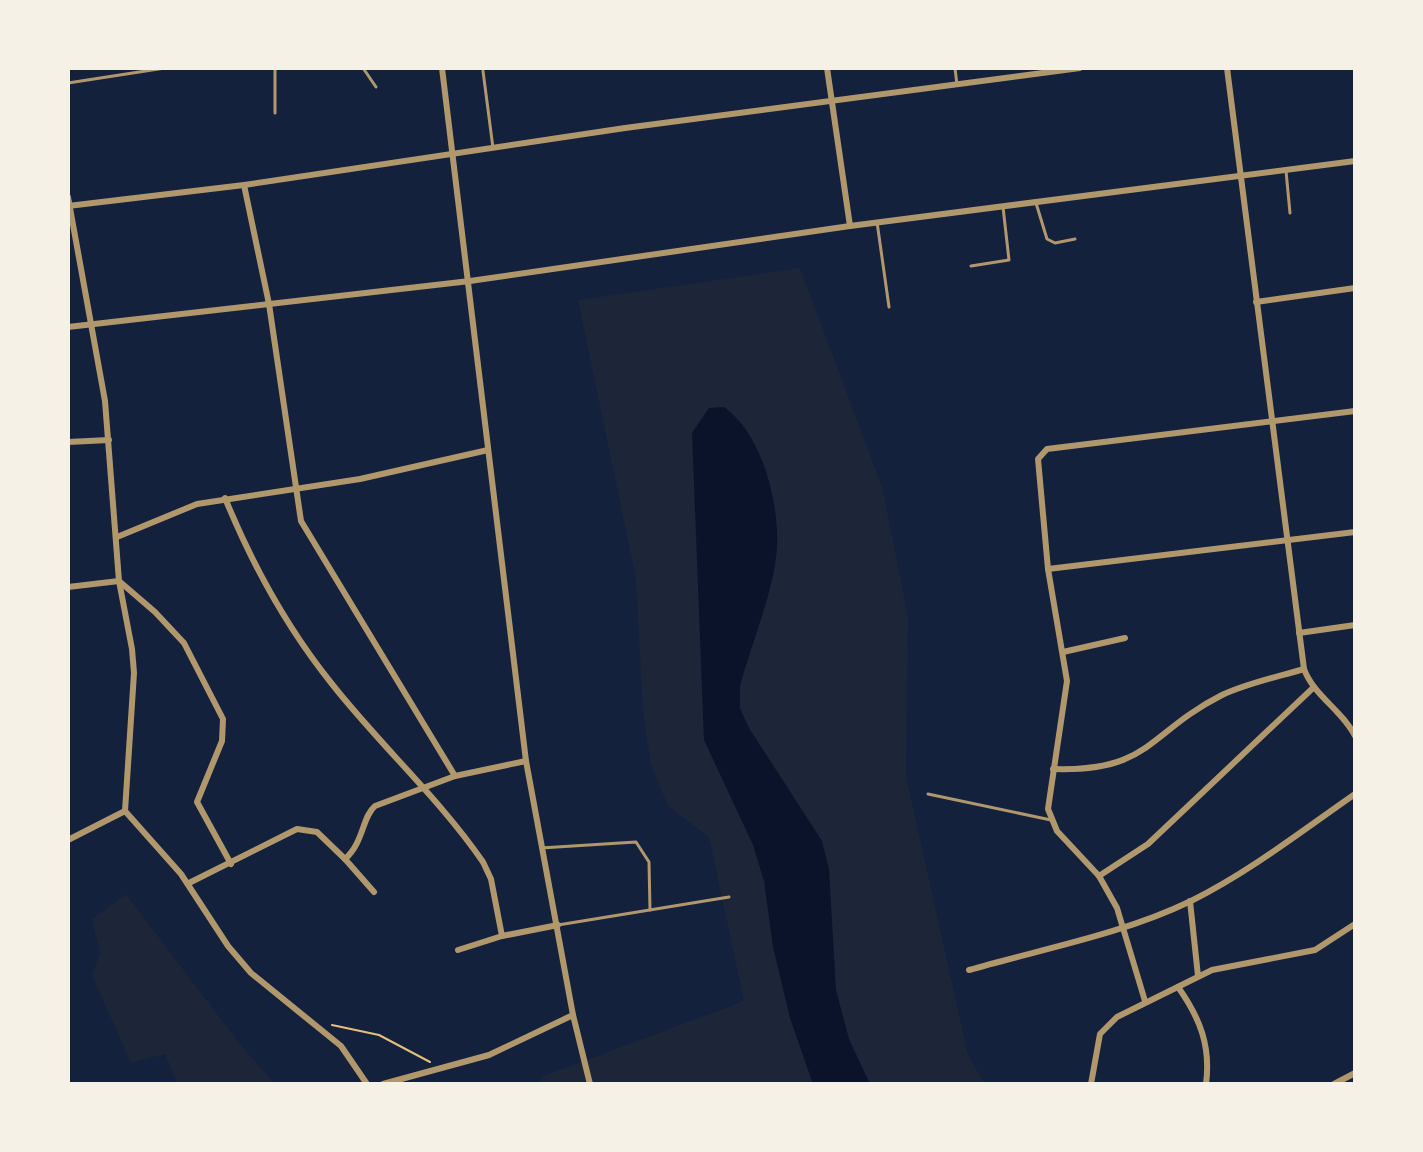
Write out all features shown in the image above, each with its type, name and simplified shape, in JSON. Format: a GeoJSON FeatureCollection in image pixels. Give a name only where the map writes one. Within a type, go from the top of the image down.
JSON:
{"type":"FeatureCollection","features":[{"type":"Feature","properties":{"kind":"street"},"geometry":{"type":"LineString","coordinates":[[442,68],[526,761],[573,1015],[590,1084]]}},
{"type":"Feature","properties":{"kind":"street"},"geometry":{"type":"LineString","coordinates":[[827,68],[850,226]]}},
{"type":"Feature","properties":{"kind":"street"},"geometry":{"type":"LineString","coordinates":[[68,206],[244,185],[454,153],[1080,68]]}},
{"type":"Feature","properties":{"kind":"street"},"geometry":{"type":"LineString","coordinates":[[1227,68],[1304,669],[1314,687],[1352,724],[1355,736]]}},
{"type":"Feature","properties":{"kind":"street"},"geometry":{"type":"LineString","coordinates":[[68,327],[470,281],[877,222],[1355,161]]}},
{"type":"Feature","properties":{"kind":"street"},"geometry":{"type":"LineString","coordinates":[[244,185],[269,304],[295,489],[306,532],[455,776]]}},
{"type":"Feature","properties":{"kind":"street"},"geometry":{"type":"LineString","coordinates":[[68,197],[109,440],[119,581],[134,673],[125,811],[189,883],[228,946],[251,973],[341,1046],[367,1084]]}},
{"type":"Feature","properties":{"kind":"street"},"geometry":{"type":"LineString","coordinates":[[1256,302],[1355,288]]}},
{"type":"Feature","properties":{"kind":"street"},"geometry":{"type":"LineString","coordinates":[[1145,1001],[1124,925],[1099,876],[1051,820],[1048,809],[1067,681],[1048,569],[1038,459],[1047,449],[1355,411]]}},
{"type":"Feature","properties":{"kind":"street"},"geometry":{"type":"LineString","coordinates":[[68,442],[109,440]]}},
{"type":"Feature","properties":{"kind":"street"},"geometry":{"type":"LineString","coordinates":[[117,537],[197,504],[360,479],[488,450]]}},
{"type":"Feature","properties":{"kind":"street"},"geometry":{"type":"LineString","coordinates":[[225,498],[252,561],[298,639],[419,787],[469,842],[488,870],[502,936]]}},
{"type":"Feature","properties":{"kind":"street"},"geometry":{"type":"LineString","coordinates":[[1048,569],[1355,532]]}},
{"type":"Feature","properties":{"kind":"street"},"geometry":{"type":"LineString","coordinates":[[68,587],[119,581],[155,612],[184,643],[223,719],[222,741],[197,802],[231,864]]}},
{"type":"Feature","properties":{"kind":"street"},"geometry":{"type":"LineString","coordinates":[[1299,633],[1355,625]]}},
{"type":"Feature","properties":{"kind":"street"},"geometry":{"type":"LineString","coordinates":[[1063,652],[1125,638]]}},
{"type":"Feature","properties":{"kind":"street"},"geometry":{"type":"LineString","coordinates":[[1053,769],[1086,770],[1123,762],[1221,696],[1304,669]]}},
{"type":"Feature","properties":{"kind":"street"},"geometry":{"type":"LineString","coordinates":[[1099,876],[1148,844],[1314,687]]}},
{"type":"Feature","properties":{"kind":"street"},"geometry":{"type":"LineString","coordinates":[[345,859],[362,836],[370,810],[419,787],[526,761]]}},
{"type":"Feature","properties":{"kind":"street"},"geometry":{"type":"LineString","coordinates":[[969,970],[1124,925],[1190,901],[1266,856],[1355,794]]}},
{"type":"Feature","properties":{"kind":"street"},"geometry":{"type":"LineString","coordinates":[[68,840],[125,811]]}},
{"type":"Feature","properties":{"kind":"street"},"geometry":{"type":"LineString","coordinates":[[189,883],[297,829],[317,832],[374,892]]}},
{"type":"Feature","properties":{"kind":"street"},"geometry":{"type":"LineString","coordinates":[[1190,901],[1198,976]]}},
{"type":"Feature","properties":{"kind":"street"},"geometry":{"type":"LineString","coordinates":[[1091,1084],[1100,1034],[1117,1017],[1212,970],[1315,950],[1355,924]]}},
{"type":"Feature","properties":{"kind":"street"},"geometry":{"type":"LineString","coordinates":[[458,950],[502,936],[558,925]]}},
{"type":"Feature","properties":{"kind":"street"},"geometry":{"type":"LineString","coordinates":[[1178,987],[1204,1035],[1208,1066],[1206,1084]]}},
{"type":"Feature","properties":{"kind":"street"},"geometry":{"type":"LineString","coordinates":[[383,1084],[445,1070],[529,1038],[573,1015]]}},
{"type":"Feature","properties":{"kind":"street"},"geometry":{"type":"LineString","coordinates":[[1334,1084],[1355,1073]]}},
{"type":"Feature","properties":{"kind":"lane"},"geometry":{"type":"LineString","coordinates":[[68,83],[165,68]]}},
{"type":"Feature","properties":{"kind":"lane"},"geometry":{"type":"LineString","coordinates":[[275,68],[275,113]]}},
{"type":"Feature","properties":{"kind":"lane"},"geometry":{"type":"LineString","coordinates":[[363,68],[376,87]]}},
{"type":"Feature","properties":{"kind":"lane"},"geometry":{"type":"LineString","coordinates":[[955,68],[957,85]]}},
{"type":"Feature","properties":{"kind":"lane"},"geometry":{"type":"LineString","coordinates":[[483,71],[493,148]]}},
{"type":"Feature","properties":{"kind":"lane"},"geometry":{"type":"LineString","coordinates":[[1286,171],[1290,213]]}},
{"type":"Feature","properties":{"kind":"lane"},"geometry":{"type":"LineString","coordinates":[[1036,203],[1047,239],[1055,243],[1075,239]]}},
{"type":"Feature","properties":{"kind":"lane"},"geometry":{"type":"LineString","coordinates":[[971,266],[1009,260],[1003,207]]}},
{"type":"Feature","properties":{"kind":"lane"},"geometry":{"type":"LineString","coordinates":[[877,222],[889,307]]}},
{"type":"Feature","properties":{"kind":"lane"},"geometry":{"type":"LineString","coordinates":[[928,794],[1051,820]]}},
{"type":"Feature","properties":{"kind":"lane"},"geometry":{"type":"LineString","coordinates":[[541,848],[636,842],[649,862],[650,910]]}},
{"type":"Feature","properties":{"kind":"lane"},"geometry":{"type":"LineString","coordinates":[[558,925],[729,897]]}},
{"type":"Feature","properties":{"kind":"path"},"geometry":{"type":"LineString","coordinates":[[312,1020],[379,1035],[445,1070]]}},
{"type":"Feature","properties":{"kind":"shaded area"},"geometry":{"type":"Polygon","coordinates":[[[800,268],[882,487],[908,617],[906,776],[968,1055],[985,1084],[536,1084],[544,1076],[744,1001],[709,837],[668,806],[651,765],[643,712],[636,579],[578,300],[800,268]]]}},
{"type":"Feature","properties":{"kind":"shaded area"},"geometry":{"type":"Polygon","coordinates":[[[724,407],[749,434],[758,451],[771,490],[777,529],[772,580],[740,686],[740,708],[749,728],[822,841],[829,869],[836,990],[849,1039],[870,1084],[813,1084],[790,1018],[773,947],[764,881],[753,845],[704,740],[692,433],[709,408],[724,407]]]}},
{"type":"Feature","properties":{"kind":"shaded area"},"geometry":{"type":"Polygon","coordinates":[[[126,894],[238,1042],[275,1084],[178,1084],[165,1054],[131,1063],[92,975],[100,953],[92,919],[126,894]]]}}]}
